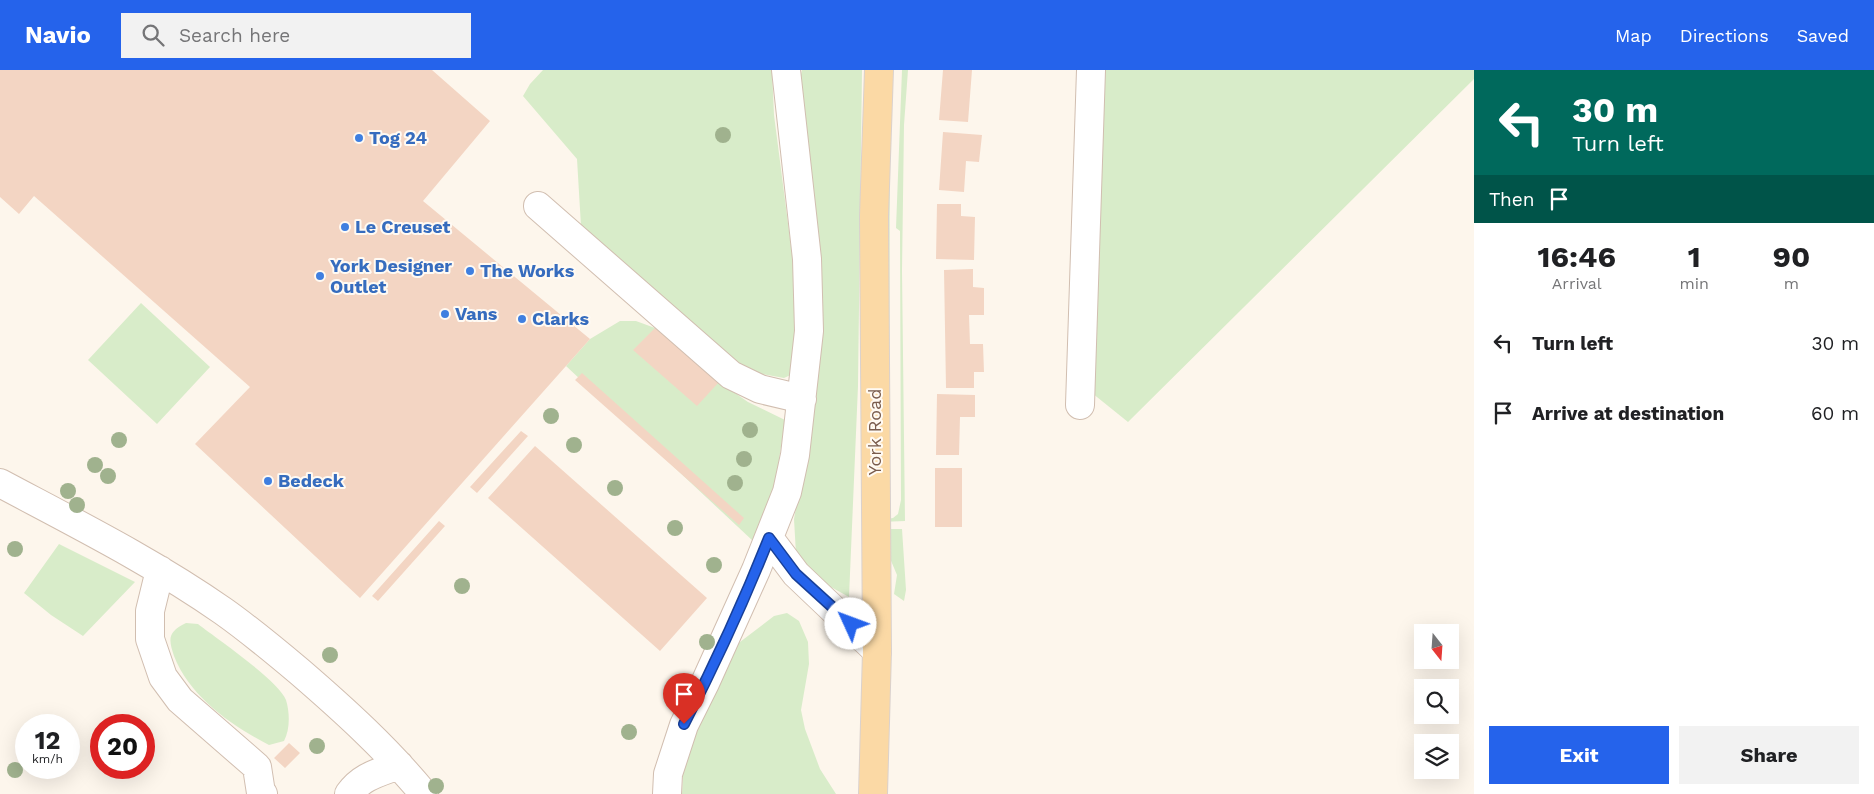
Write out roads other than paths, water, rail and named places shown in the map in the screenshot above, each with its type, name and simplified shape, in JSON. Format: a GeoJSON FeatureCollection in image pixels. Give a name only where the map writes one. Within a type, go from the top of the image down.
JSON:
{"type":"FeatureCollection","features":[{"type":"Feature","properties":{"kind":"main road","name":"York Road"},"geometry":{"type":"LineString","coordinates":[[873,794],[877,651],[874,216],[879,70]]}},
{"type":"Feature","properties":{"kind":"street"},"geometry":{"type":"LineString","coordinates":[[667,794],[668,774],[684,724],[705,683],[756,570],[787,492],[795,455],[808,331],[807,259],[786,70]]}},
{"type":"Feature","properties":{"kind":"street"},"geometry":{"type":"LineString","coordinates":[[1080,404],[1091,70]]}},
{"type":"Feature","properties":{"kind":"street"},"geometry":{"type":"LineString","coordinates":[[538,206],[731,375],[760,389],[802,399]]}},
{"type":"Feature","properties":{"kind":"street"},"geometry":{"type":"LineString","coordinates":[[0,482],[160,570],[223,611],[261,639],[338,705],[399,765],[424,794]]}},
{"type":"Feature","properties":{"kind":"street"},"geometry":{"type":"LineString","coordinates":[[769,538],[796,574],[877,651]]}},
{"type":"Feature","properties":{"kind":"street"},"geometry":{"type":"LineString","coordinates":[[160,570],[150,611],[150,639],[163,677],[180,700],[257,767],[261,793],[263,794]]}},
{"type":"Feature","properties":{"kind":"street"},"geometry":{"type":"LineString","coordinates":[[348,794],[356,784],[372,775],[399,765]]}},
{"type":"Feature","properties":{"kind":"place","name":"Tog 24"},"geometry":{"type":"Point","coordinates":[359,138]}},
{"type":"Feature","properties":{"kind":"place","name":"Le Creuset"},"geometry":{"type":"Point","coordinates":[345,227]}},
{"type":"Feature","properties":{"kind":"place","name":"The Works"},"geometry":{"type":"Point","coordinates":[470,271]}},
{"type":"Feature","properties":{"kind":"place","name":"York Designer Outlet"},"geometry":{"type":"Point","coordinates":[320,276]}},
{"type":"Feature","properties":{"kind":"place","name":"Vans"},"geometry":{"type":"Point","coordinates":[445,314]}},
{"type":"Feature","properties":{"kind":"place","name":"Clarks"},"geometry":{"type":"Point","coordinates":[522,319]}},
{"type":"Feature","properties":{"kind":"place","name":"Bedeck"},"geometry":{"type":"Point","coordinates":[268,481]}}]}
